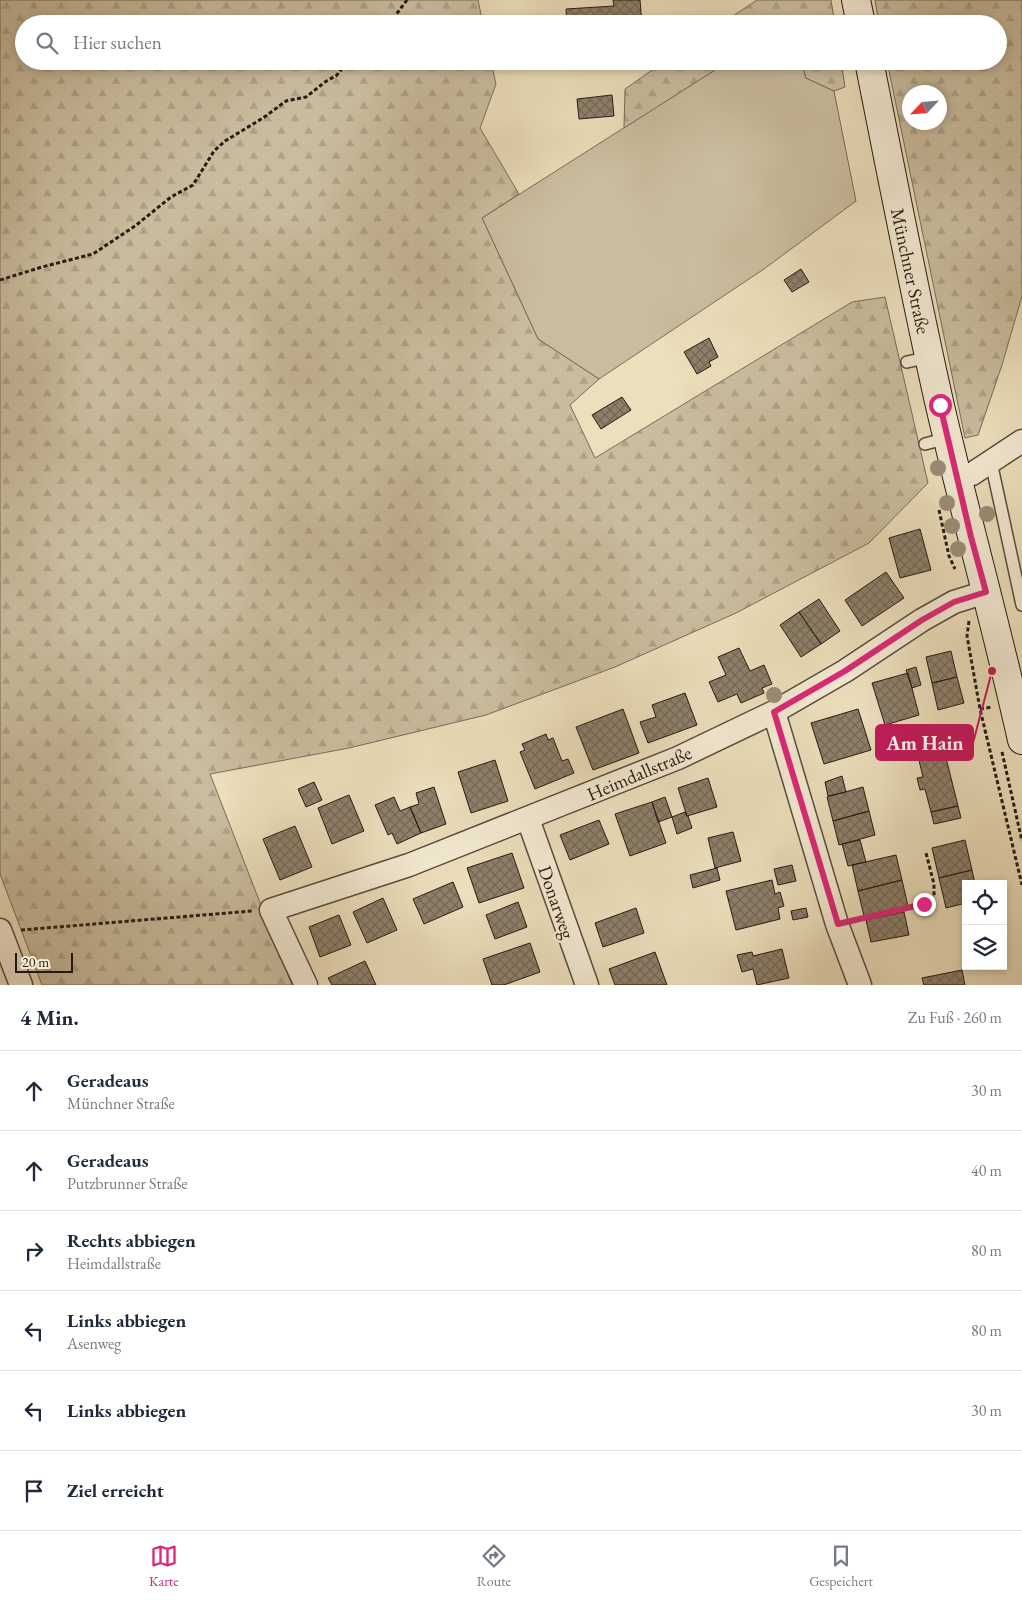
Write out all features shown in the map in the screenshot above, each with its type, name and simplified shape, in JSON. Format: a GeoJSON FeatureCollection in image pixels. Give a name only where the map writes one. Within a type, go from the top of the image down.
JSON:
{"type":"FeatureCollection","features":[{"type":"Feature","properties":{"kind":"main road"},"geometry":{"type":"LineString","coordinates":[[856,0],[859,15]]}},
{"type":"Feature","properties":{"kind":"main road","name":"Münchner Straße"},"geometry":{"type":"LineString","coordinates":[[871,70],[911,272],[918,360],[940,405],[937,441],[958,479],[1007,672],[1022,740]]}},
{"type":"Feature","properties":{"kind":"street"},"geometry":{"type":"LineString","coordinates":[[958,479],[972,474],[1022,441]]}},
{"type":"Feature","properties":{"kind":"street","name":"Heimdallstraße"},"geometry":{"type":"LineString","coordinates":[[271,910],[409,865],[678,758],[774,712],[845,671],[922,620],[954,602],[986,592]]}},
{"type":"Feature","properties":{"kind":"street"},"geometry":{"type":"LineString","coordinates":[[774,712],[838,924],[860,985]]}},
{"type":"Feature","properties":{"kind":"street","name":"Donarweg"},"geometry":{"type":"LineString","coordinates":[[528,819],[587,985]]}},
{"type":"Feature","properties":{"kind":"street"},"geometry":{"type":"LineString","coordinates":[[271,910],[306,985]]}},
{"type":"Feature","properties":{"kind":"street"},"geometry":{"type":"LineString","coordinates":[[0,931],[21,985]]}},
{"type":"Feature","properties":{"kind":"lane"},"geometry":{"type":"LineString","coordinates":[[991,462],[1022,605]]}},
{"type":"Feature","properties":{"kind":"path"},"geometry":{"type":"LineString","coordinates":[[396,15],[407,0]]}},
{"type":"Feature","properties":{"kind":"path"},"geometry":{"type":"LineString","coordinates":[[0,280],[92,254],[135,226],[171,197],[193,184],[214,151],[224,141],[263,118],[286,101],[306,97],[337,75],[341,70]]}},
{"type":"Feature","properties":{"kind":"path"},"geometry":{"type":"LineString","coordinates":[[938,506],[947,543]]}},
{"type":"Feature","properties":{"kind":"path"},"geometry":{"type":"LineString","coordinates":[[969,616],[967,636],[980,709],[1022,886]]}},
{"type":"Feature","properties":{"kind":"path"},"geometry":{"type":"LineString","coordinates":[[838,924],[924,904],[934,896],[934,884],[926,853]]}},
{"type":"Feature","properties":{"kind":"path"},"geometry":{"type":"LineString","coordinates":[[0,931],[271,910]]}},
{"type":"Feature","properties":{"kind":"green space"},"geometry":{"type":"Polygon","coordinates":[[[0,0],[478,0],[481,15],[15,15],[15,70],[493,70],[496,84],[480,128],[519,194],[482,218],[538,339],[599,379],[570,405],[595,458],[852,302],[885,297],[928,483],[869,543],[736,613],[615,667],[486,715],[349,748],[210,774],[292,985],[42,985],[0,874],[0,0]]]}},
{"type":"Feature","properties":{"kind":"green space"},"geometry":{"type":"Polygon","coordinates":[[[757,0],[831,0],[834,15],[734,15],[757,0]]]}},
{"type":"Feature","properties":{"kind":"green space"},"geometry":{"type":"Polygon","coordinates":[[[875,0],[1022,0],[1022,296],[1002,365],[978,435],[965,438],[889,70],[1007,70],[1007,15],[878,15],[875,0]]]}},
{"type":"Feature","properties":{"kind":"green space"},"geometry":{"type":"Polygon","coordinates":[[[652,70],[715,70],[624,128],[625,89],[652,70]]]}},
{"type":"Feature","properties":{"kind":"green space"},"geometry":{"type":"Polygon","coordinates":[[[715,70],[804,70],[806,78],[834,91],[856,201],[764,269],[599,379],[538,339],[482,218],[715,70]]]}},
{"type":"Feature","properties":{"kind":"green space"},"geometry":{"type":"Polygon","coordinates":[[[804,70],[842,70],[845,87],[834,91],[806,78],[804,70]]]}},
{"type":"Feature","properties":{"kind":"building"},"geometry":{"type":"Polygon","coordinates":[[[613,0],[640,0],[641,15],[566,15],[566,9],[614,6],[613,0]]]}},
{"type":"Feature","properties":{"kind":"building"},"geometry":{"type":"Polygon","coordinates":[[[612,95],[614,116],[579,119],[577,99],[612,95]]]}},
{"type":"Feature","properties":{"kind":"building"},"geometry":{"type":"Polygon","coordinates":[[[801,269],[809,282],[792,292],[784,280],[801,269]]]}},
{"type":"Feature","properties":{"kind":"building"},"geometry":{"type":"Polygon","coordinates":[[[709,338],[718,357],[709,362],[711,366],[697,374],[684,352],[709,338]]]}},
{"type":"Feature","properties":{"kind":"building"},"geometry":{"type":"Polygon","coordinates":[[[622,397],[631,410],[601,429],[592,415],[622,397]]]}},
{"type":"Feature","properties":{"kind":"building"},"geometry":{"type":"Polygon","coordinates":[[[920,529],[931,570],[900,578],[889,538],[920,529]]]}},
{"type":"Feature","properties":{"kind":"building"},"geometry":{"type":"Polygon","coordinates":[[[886,572],[904,598],[862,626],[845,600],[886,572]]]}},
{"type":"Feature","properties":{"kind":"building"},"geometry":{"type":"Polygon","coordinates":[[[819,599],[840,631],[821,644],[799,612],[819,599]]]}},
{"type":"Feature","properties":{"kind":"building"},"geometry":{"type":"Polygon","coordinates":[[[799,612],[821,644],[801,657],[780,625],[799,612]]]}},
{"type":"Feature","properties":{"kind":"building"},"geometry":{"type":"Polygon","coordinates":[[[739,648],[750,671],[764,665],[772,684],[762,688],[764,693],[741,703],[737,694],[718,702],[709,682],[726,675],[718,657],[739,648]]]}},
{"type":"Feature","properties":{"kind":"building"},"geometry":{"type":"Polygon","coordinates":[[[951,651],[957,677],[932,683],[926,657],[951,651]]]}},
{"type":"Feature","properties":{"kind":"building"},"geometry":{"type":"Polygon","coordinates":[[[916,667],[921,685],[912,688],[906,670],[916,667]]]}},
{"type":"Feature","properties":{"kind":"building"},"geometry":{"type":"Polygon","coordinates":[[[908,673],[919,715],[885,725],[872,683],[908,673]]]}},
{"type":"Feature","properties":{"kind":"building"},"geometry":{"type":"Polygon","coordinates":[[[957,677],[964,703],[938,710],[932,683],[957,677]]]}},
{"type":"Feature","properties":{"kind":"building"},"geometry":{"type":"Polygon","coordinates":[[[685,693],[697,725],[648,743],[640,722],[656,717],[652,705],[685,693]]]}},
{"type":"Feature","properties":{"kind":"building"},"geometry":{"type":"Polygon","coordinates":[[[623,709],[639,753],[593,770],[576,727],[623,709]]]}},
{"type":"Feature","properties":{"kind":"building"},"geometry":{"type":"Polygon","coordinates":[[[858,709],[871,750],[824,764],[811,723],[858,709]]]}},
{"type":"Feature","properties":{"kind":"building"},"geometry":{"type":"Polygon","coordinates":[[[546,734],[548,740],[553,738],[562,761],[568,759],[574,773],[535,789],[520,752],[525,750],[522,744],[546,734]]]}},
{"type":"Feature","properties":{"kind":"building"},"geometry":{"type":"Polygon","coordinates":[[[944,750],[958,806],[931,812],[925,789],[920,790],[917,778],[923,777],[918,756],[944,750]]]}},
{"type":"Feature","properties":{"kind":"building"},"geometry":{"type":"Polygon","coordinates":[[[495,760],[508,801],[471,813],[458,772],[495,760]]]}},
{"type":"Feature","properties":{"kind":"building"},"geometry":{"type":"Polygon","coordinates":[[[842,776],[846,792],[828,796],[825,782],[842,776]]]}},
{"type":"Feature","properties":{"kind":"building"},"geometry":{"type":"Polygon","coordinates":[[[708,778],[717,807],[687,816],[678,788],[708,778]]]}},
{"type":"Feature","properties":{"kind":"building"},"geometry":{"type":"Polygon","coordinates":[[[314,782],[322,800],[306,807],[298,789],[314,782]]]}},
{"type":"Feature","properties":{"kind":"building"},"geometry":{"type":"Polygon","coordinates":[[[434,787],[446,824],[421,833],[410,807],[419,804],[416,793],[434,787]]]}},
{"type":"Feature","properties":{"kind":"building"},"geometry":{"type":"Polygon","coordinates":[[[863,787],[869,811],[833,821],[827,797],[863,787]]]}},
{"type":"Feature","properties":{"kind":"building"},"geometry":{"type":"Polygon","coordinates":[[[349,795],[364,831],[332,844],[318,808],[349,795]]]}},
{"type":"Feature","properties":{"kind":"building"},"geometry":{"type":"Polygon","coordinates":[[[394,797],[400,811],[410,807],[421,833],[397,844],[392,833],[388,835],[375,805],[394,797]]]}},
{"type":"Feature","properties":{"kind":"building"},"geometry":{"type":"Polygon","coordinates":[[[665,797],[672,817],[658,822],[652,802],[665,797]]]}},
{"type":"Feature","properties":{"kind":"building"},"geometry":{"type":"Polygon","coordinates":[[[652,802],[666,843],[630,856],[615,814],[652,802]]]}},
{"type":"Feature","properties":{"kind":"building"},"geometry":{"type":"Polygon","coordinates":[[[958,806],[961,818],[934,824],[931,812],[958,806]]]}},
{"type":"Feature","properties":{"kind":"building"},"geometry":{"type":"Polygon","coordinates":[[[869,811],[875,835],[839,845],[833,821],[869,811]]]}},
{"type":"Feature","properties":{"kind":"building"},"geometry":{"type":"Polygon","coordinates":[[[685,812],[692,828],[677,834],[672,817],[685,812]]]}},
{"type":"Feature","properties":{"kind":"building"},"geometry":{"type":"Polygon","coordinates":[[[599,820],[609,844],[570,860],[560,835],[599,820]]]}},
{"type":"Feature","properties":{"kind":"building"},"geometry":{"type":"Polygon","coordinates":[[[295,826],[312,867],[280,880],[263,839],[295,826]]]}},
{"type":"Feature","properties":{"kind":"building"},"geometry":{"type":"Polygon","coordinates":[[[733,832],[741,861],[715,868],[708,838],[733,832]]]}},
{"type":"Feature","properties":{"kind":"building"},"geometry":{"type":"Polygon","coordinates":[[[860,840],[866,862],[848,866],[842,844],[860,840]]]}},
{"type":"Feature","properties":{"kind":"building"},"geometry":{"type":"Polygon","coordinates":[[[965,840],[972,870],[939,878],[932,848],[965,840]]]}},
{"type":"Feature","properties":{"kind":"building"},"geometry":{"type":"Polygon","coordinates":[[[512,853],[524,888],[479,903],[467,868],[512,853]]]}},
{"type":"Feature","properties":{"kind":"building"},"geometry":{"type":"Polygon","coordinates":[[[896,855],[902,880],[858,891],[852,865],[896,855]]]}},
{"type":"Feature","properties":{"kind":"building"},"geometry":{"type":"Polygon","coordinates":[[[792,865],[796,881],[778,885],[774,869],[792,865]]]}},
{"type":"Feature","properties":{"kind":"building"},"geometry":{"type":"Polygon","coordinates":[[[717,868],[720,880],[693,888],[690,875],[717,868]]]}},
{"type":"Feature","properties":{"kind":"building"},"geometry":{"type":"Polygon","coordinates":[[[972,870],[974,880],[962,880],[962,904],[946,908],[939,878],[972,870]]]}},
{"type":"Feature","properties":{"kind":"building"},"geometry":{"type":"Polygon","coordinates":[[[772,880],[775,894],[780,892],[784,906],[778,908],[780,919],[736,930],[726,891],[772,880]]]}},
{"type":"Feature","properties":{"kind":"building"},"geometry":{"type":"Polygon","coordinates":[[[902,880],[908,906],[864,916],[858,891],[902,880]]]}},
{"type":"Feature","properties":{"kind":"building"},"geometry":{"type":"Polygon","coordinates":[[[453,882],[463,907],[424,924],[413,899],[453,882]]]}},
{"type":"Feature","properties":{"kind":"building"},"geometry":{"type":"Polygon","coordinates":[[[383,898],[397,930],[367,943],[353,912],[383,898]]]}},
{"type":"Feature","properties":{"kind":"building"},"geometry":{"type":"Polygon","coordinates":[[[518,902],[527,927],[495,939],[486,915],[518,902]]]}},
{"type":"Feature","properties":{"kind":"building"},"geometry":{"type":"Polygon","coordinates":[[[636,908],[644,933],[603,947],[595,923],[636,908]]]}},
{"type":"Feature","properties":{"kind":"building"},"geometry":{"type":"Polygon","coordinates":[[[806,908],[808,917],[793,920],[791,911],[806,908]]]}},
{"type":"Feature","properties":{"kind":"building"},"geometry":{"type":"Polygon","coordinates":[[[904,912],[909,935],[871,942],[866,920],[904,912]]]}},
{"type":"Feature","properties":{"kind":"building"},"geometry":{"type":"Polygon","coordinates":[[[339,915],[351,945],[320,957],[309,927],[339,915]]]}},
{"type":"Feature","properties":{"kind":"building"},"geometry":{"type":"Polygon","coordinates":[[[530,943],[540,972],[504,985],[492,985],[483,959],[530,943]]]}},
{"type":"Feature","properties":{"kind":"building"},"geometry":{"type":"Polygon","coordinates":[[[782,949],[789,978],[757,985],[753,969],[742,972],[737,955],[752,952],[753,956],[782,949]]]}},
{"type":"Feature","properties":{"kind":"building"},"geometry":{"type":"Polygon","coordinates":[[[655,952],[667,985],[615,985],[609,969],[655,952]]]}},
{"type":"Feature","properties":{"kind":"building"},"geometry":{"type":"Polygon","coordinates":[[[365,961],[376,985],[332,985],[328,978],[365,961]]]}},
{"type":"Feature","properties":{"kind":"building"},"geometry":{"type":"Polygon","coordinates":[[[962,970],[965,985],[924,985],[922,978],[962,970]]]}},
{"type":"Feature","properties":{"kind":"place","name":"Am Hain"},"geometry":{"type":"Point","coordinates":[992,671]}},
{"type":"Feature","properties":{"kind":"route"},"geometry":{"type":"LineString","coordinates":[[924,904],[838,924],[774,712],[845,671],[922,620],[954,602],[986,592],[940,405]]}}]}
